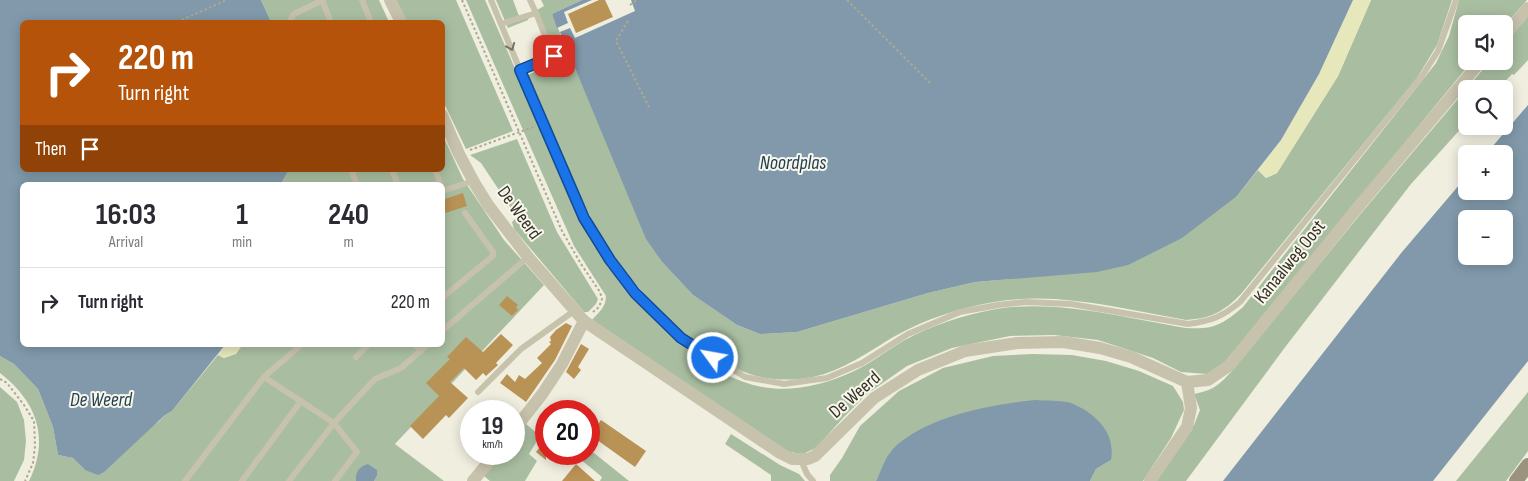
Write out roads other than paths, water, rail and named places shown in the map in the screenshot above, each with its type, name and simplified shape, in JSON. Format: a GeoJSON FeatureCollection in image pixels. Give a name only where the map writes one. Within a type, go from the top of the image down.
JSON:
{"type":"FeatureCollection","features":[{"type":"Feature","properties":{"kind":"main road"},"geometry":{"type":"LineString","coordinates":[[1516,481],[1528,465]]}},
{"type":"Feature","properties":{"kind":"street"},"geometry":{"type":"LineString","coordinates":[[390,0],[400,20]]}},
{"type":"Feature","properties":{"kind":"street"},"geometry":{"type":"LineString","coordinates":[[1513,26],[1528,8]]}},
{"type":"Feature","properties":{"kind":"street","name":"Kanaalweg Oost"},"geometry":{"type":"LineString","coordinates":[[1187,382],[1208,380],[1230,365],[1358,207],[1473,70]]}},
{"type":"Feature","properties":{"kind":"street","name":"De Weerd"},"geometry":{"type":"LineString","coordinates":[[445,122],[459,154],[488,205],[528,257],[584,321],[792,460],[801,460],[815,456],[874,398],[918,370],[965,351],[1017,342],[1064,342],[1100,348],[1131,357],[1187,382]]}},
{"type":"Feature","properties":{"kind":"street"},"geometry":{"type":"LineString","coordinates":[[525,416],[558,372],[584,321]]}},
{"type":"Feature","properties":{"kind":"street"},"geometry":{"type":"LineString","coordinates":[[1150,481],[1187,427],[1192,408],[1187,382]]}},
{"type":"Feature","properties":{"kind":"street"},"geometry":{"type":"LineString","coordinates":[[473,481],[486,465]]}},
{"type":"Feature","properties":{"kind":"lane"},"geometry":{"type":"LineString","coordinates":[[291,20],[296,12],[322,0],[330,20]]}},
{"type":"Feature","properties":{"kind":"lane"},"geometry":{"type":"LineString","coordinates":[[362,0],[371,20]]}},
{"type":"Feature","properties":{"kind":"lane"},"geometry":{"type":"LineString","coordinates":[[491,0],[584,218],[610,260],[635,293],[681,338],[745,377],[784,384],[827,378],[862,363],[908,334],[960,312],[998,305],[1026,302],[1071,304],[1188,324],[1206,322],[1225,314],[1240,302],[1422,76],[1438,50],[1456,0]]}},
{"type":"Feature","properties":{"kind":"lane"},"geometry":{"type":"LineString","coordinates":[[520,70],[554,56],[530,0]]}},
{"type":"Feature","properties":{"kind":"lane"},"geometry":{"type":"LineString","coordinates":[[501,24],[536,13]]}},
{"type":"Feature","properties":{"kind":"lane"},"geometry":{"type":"LineString","coordinates":[[445,189],[473,181]]}},
{"type":"Feature","properties":{"kind":"lane"},"geometry":{"type":"LineString","coordinates":[[445,296],[493,256],[493,252],[465,213]]}},
{"type":"Feature","properties":{"kind":"lane"},"geometry":{"type":"LineString","coordinates":[[445,328],[528,257]]}},
{"type":"Feature","properties":{"kind":"lane"},"geometry":{"type":"LineString","coordinates":[[478,392],[521,349],[574,311]]}},
{"type":"Feature","properties":{"kind":"lane"},"geometry":{"type":"LineString","coordinates":[[185,481],[264,377],[299,347]]}},
{"type":"Feature","properties":{"kind":"lane"},"geometry":{"type":"LineString","coordinates":[[356,357],[366,347]]}},
{"type":"Feature","properties":{"kind":"lane"},"geometry":{"type":"LineString","coordinates":[[417,347],[420,351]]}},
{"type":"Feature","properties":{"kind":"lane"},"geometry":{"type":"LineString","coordinates":[[289,481],[334,423],[375,379],[401,368],[425,347]]}},
{"type":"Feature","properties":{"kind":"lane"},"geometry":{"type":"LineString","coordinates":[[264,377],[334,423],[357,452],[335,481]]}},
{"type":"Feature","properties":{"kind":"lane"},"geometry":{"type":"LineString","coordinates":[[242,481],[301,401]]}},
{"type":"Feature","properties":{"kind":"lane"},"geometry":{"type":"LineString","coordinates":[[801,460],[807,474],[813,481]]}},
{"type":"Feature","properties":{"kind":"water","name":"De Weerd"},"geometry":{"type":"Polygon","coordinates":[[[0,0],[261,0],[270,20],[20,20],[20,172],[288,172],[282,182],[20,182],[20,347],[223,347],[172,411],[165,415],[104,472],[98,475],[85,470],[73,458],[58,455],[53,427],[38,389],[14,364],[0,356],[0,0]]]}},
{"type":"Feature","properties":{"kind":"water"},"geometry":{"type":"Polygon","coordinates":[[[582,0],[592,0],[564,12],[568,23],[557,28],[552,14],[582,0]]]}},
{"type":"Feature","properties":{"kind":"water","name":"Noordplas"},"geometry":{"type":"Polygon","coordinates":[[[631,0],[1353,0],[1319,74],[1281,140],[1237,196],[1182,238],[1128,265],[1097,272],[975,282],[928,293],[797,332],[760,334],[737,325],[693,295],[663,263],[646,239],[560,32],[570,28],[575,38],[635,11],[631,0]]]}},
{"type":"Feature","properties":{"kind":"water"},"geometry":{"type":"Polygon","coordinates":[[[1528,105],[1528,361],[1433,481],[1223,481],[1402,252],[1458,186],[1458,200],[1513,200],[1513,145],[1494,145],[1502,135],[1513,135],[1513,122],[1528,105]]]}},
{"type":"Feature","properties":{"kind":"water"},"geometry":{"type":"Polygon","coordinates":[[[1035,400],[1071,403],[1080,407],[1096,418],[1107,432],[1112,450],[1111,460],[1096,469],[1090,481],[876,481],[892,450],[921,429],[959,414],[999,405],[1035,400]]]}},
{"type":"Feature","properties":{"kind":"water"},"geometry":{"type":"Polygon","coordinates":[[[368,464],[377,470],[377,476],[374,481],[356,481],[358,470],[368,464]]]}}]}
